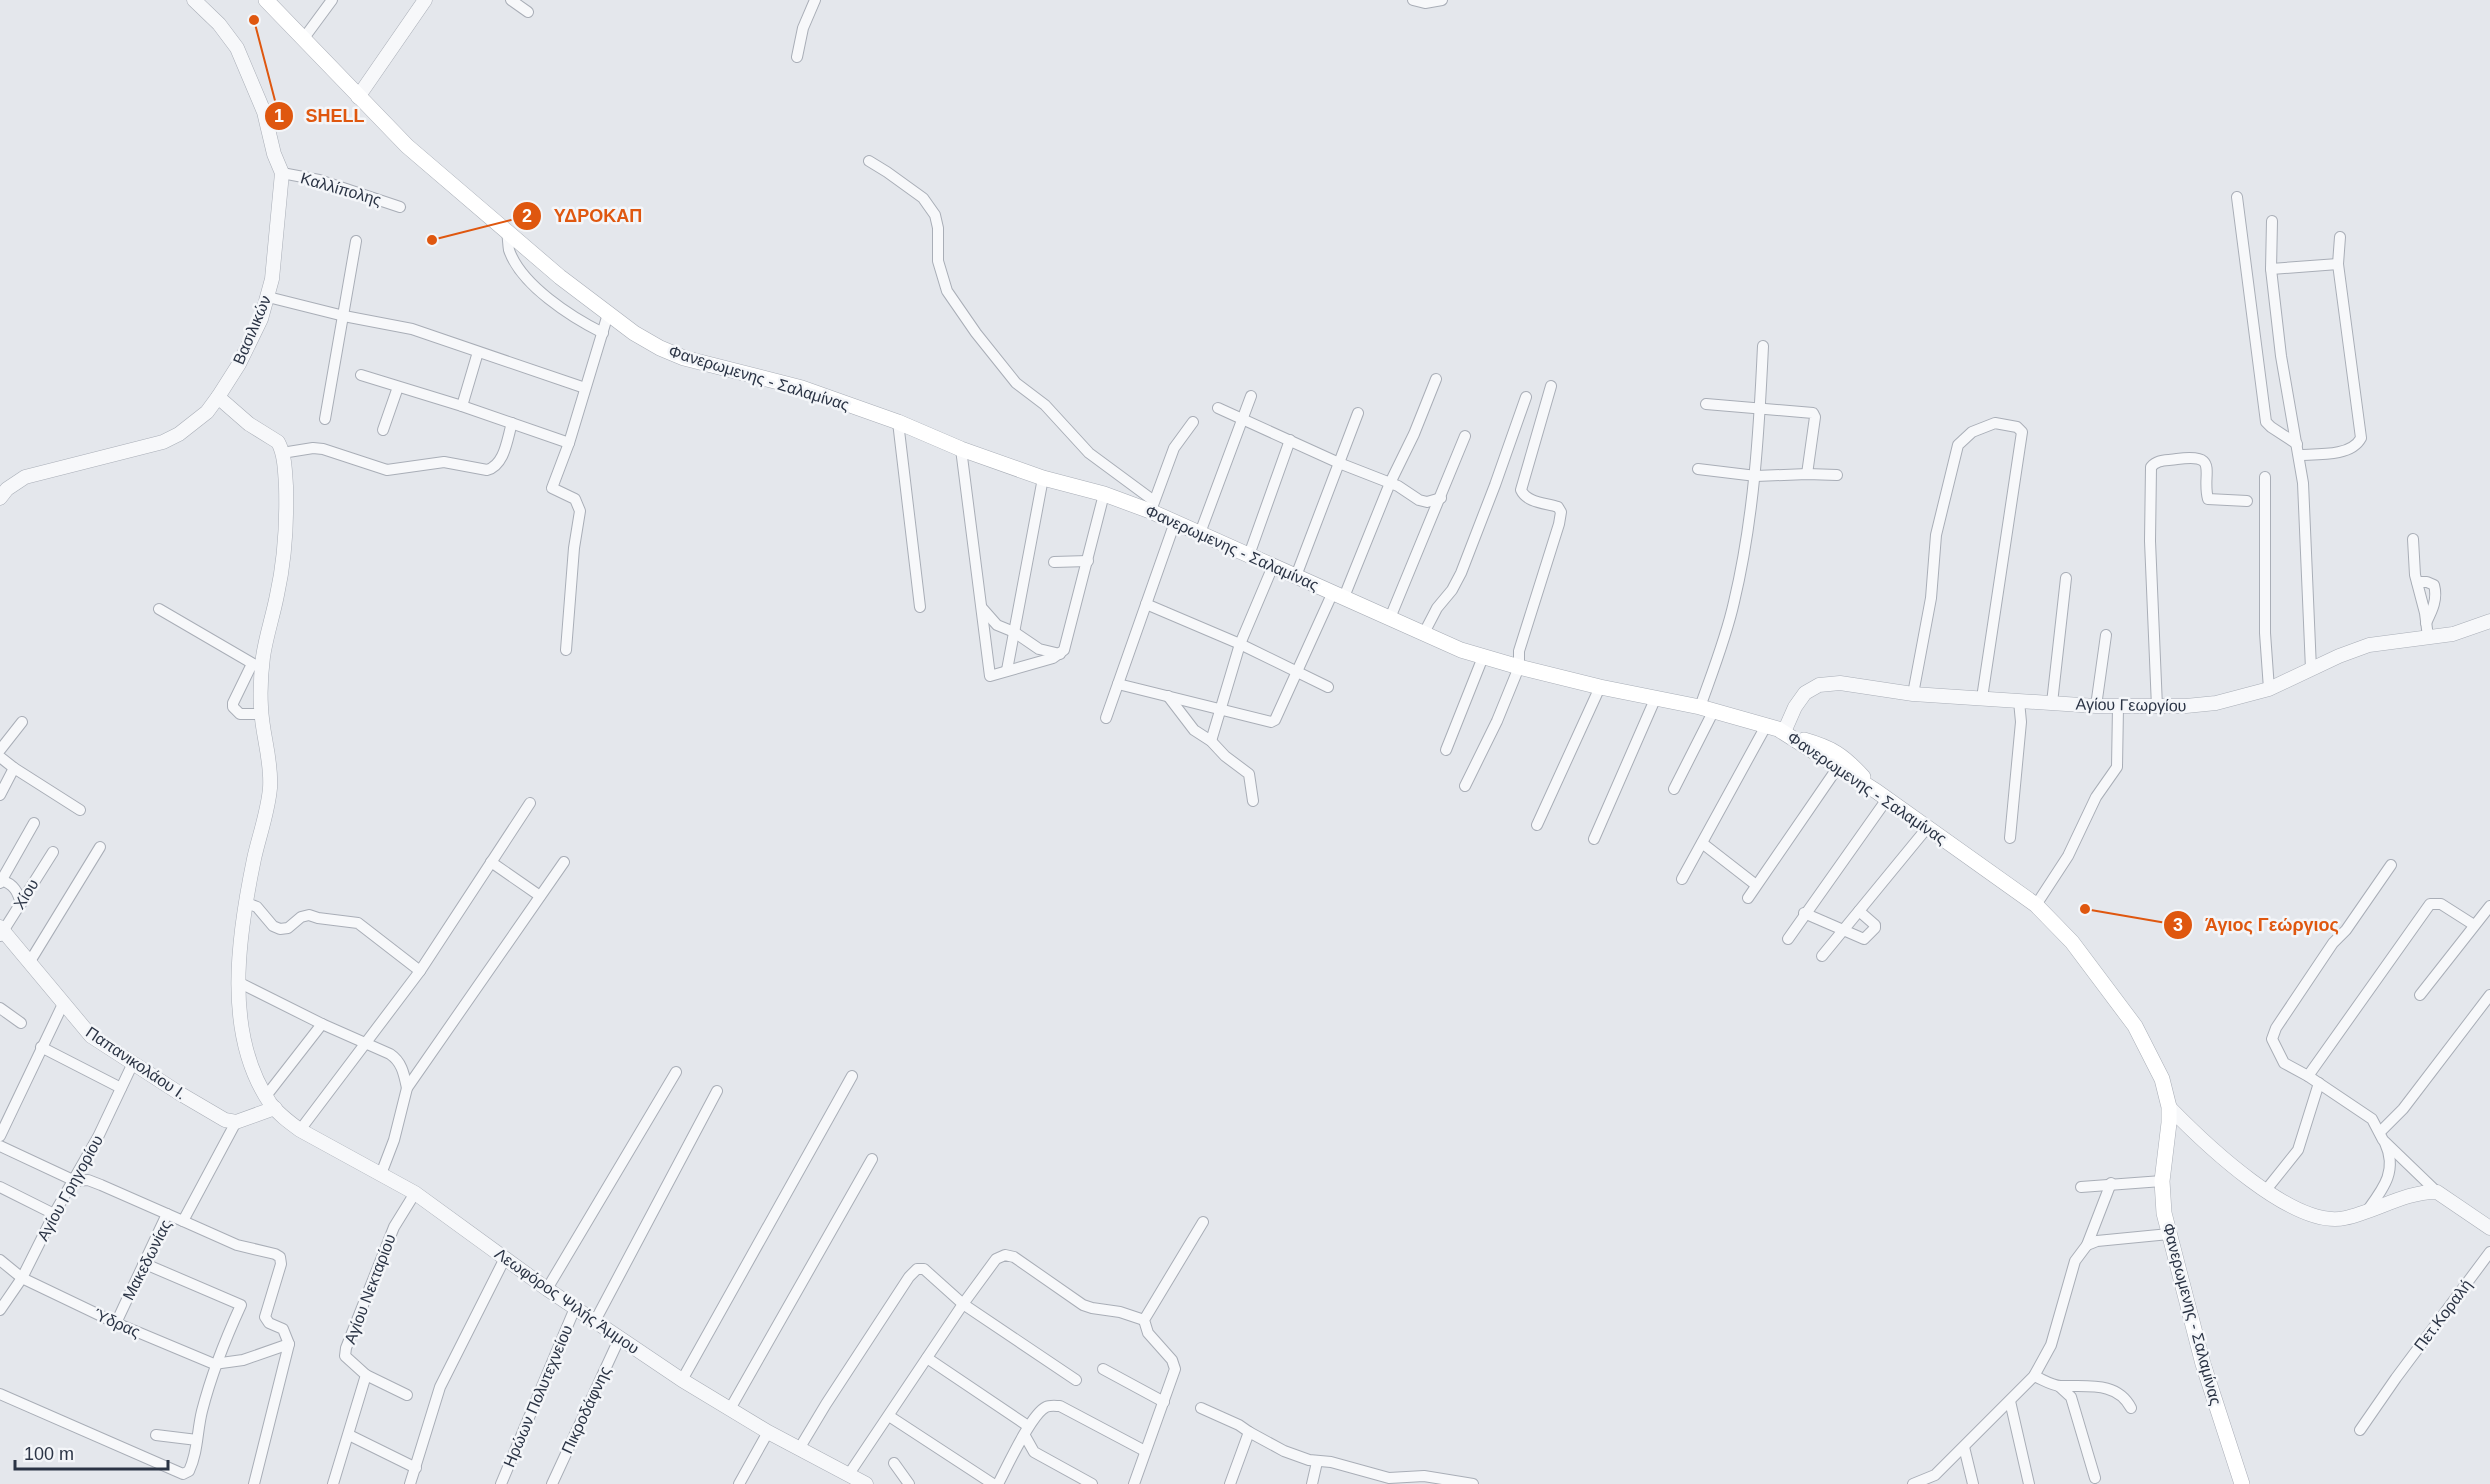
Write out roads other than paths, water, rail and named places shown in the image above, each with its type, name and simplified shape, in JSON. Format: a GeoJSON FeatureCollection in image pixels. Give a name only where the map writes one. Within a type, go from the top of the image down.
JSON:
{"type":"FeatureCollection","features":[{"type":"Feature","properties":{"kind":"main road","name":"Φανερωμενης - Σαλαμίνας"},"geometry":{"type":"LineString","coordinates":[[266,0],[407,146],[560,277],[608,315],[660,348],[684,358],[802,388],[1044,478],[1152,506],[1175,522],[1424,633],[1484,657],[1600,687],[1656,697],[1767,724],[1789,735],[1882,795],[2036,905],[2072,942],[2135,1026],[2156,1064],[2167,1093],[2169,1107],[2162,1181],[2163,1205],[2203,1364],[2242,1484]]}},
{"type":"Feature","properties":{"kind":"main road"},"geometry":{"type":"LineString","coordinates":[[1789,735],[1828,747],[1844,757],[1882,795]]}},
{"type":"Feature","properties":{"kind":"street","name":"Βασιλικών"},"geometry":{"type":"LineString","coordinates":[[0,498],[7,489],[25,477],[163,442],[195,424],[218,397],[250,342],[268,297],[275,256],[282,173],[274,154],[264,112],[241,56],[219,24],[194,0]]}},
{"type":"Feature","properties":{"kind":"street"},"geometry":{"type":"LineString","coordinates":[[304,38],[332,0]]}},
{"type":"Feature","properties":{"kind":"street"},"geometry":{"type":"LineString","coordinates":[[358,97],[425,0]]}},
{"type":"Feature","properties":{"kind":"street"},"geometry":{"type":"LineString","coordinates":[[511,0],[528,12]]}},
{"type":"Feature","properties":{"kind":"street"},"geometry":{"type":"LineString","coordinates":[[797,57],[803,28],[815,0]]}},
{"type":"Feature","properties":{"kind":"street"},"geometry":{"type":"LineString","coordinates":[[1413,0],[1425,3],[1442,0]]}},
{"type":"Feature","properties":{"kind":"street"},"geometry":{"type":"LineString","coordinates":[[869,161],[922,198],[935,215],[938,228],[938,261],[947,291],[976,333],[1016,383],[1045,405],[1089,453],[1152,506],[1174,448],[1193,422]]}},
{"type":"Feature","properties":{"kind":"street","name":"Καλλίπολης"},"geometry":{"type":"LineString","coordinates":[[282,173],[320,180],[400,207]]}},
{"type":"Feature","properties":{"kind":"street"},"geometry":{"type":"LineString","coordinates":[[2237,196],[2266,422],[2298,449],[2343,450],[2351,447],[2361,438],[2338,264],[2340,237]]}},
{"type":"Feature","properties":{"kind":"street"},"geometry":{"type":"LineString","coordinates":[[2272,221],[2271,269],[2281,356],[2298,449],[2304,504],[2311,669]]}},
{"type":"Feature","properties":{"kind":"street"},"geometry":{"type":"LineString","coordinates":[[507,231],[509,250],[524,275],[569,314],[603,333]]}},
{"type":"Feature","properties":{"kind":"street"},"geometry":{"type":"LineString","coordinates":[[325,419],[356,241]]}},
{"type":"Feature","properties":{"kind":"street"},"geometry":{"type":"LineString","coordinates":[[2271,269],[2338,264]]}},
{"type":"Feature","properties":{"kind":"street"},"geometry":{"type":"LineString","coordinates":[[268,297],[344,316],[412,329],[585,388]]}},
{"type":"Feature","properties":{"kind":"street"},"geometry":{"type":"LineString","coordinates":[[566,650],[574,548],[580,511],[575,499],[552,488],[569,443],[608,315]]}},
{"type":"Feature","properties":{"kind":"street"},"geometry":{"type":"LineString","coordinates":[[1674,789],[1707,710],[1734,603],[1756,476],[1763,346]]}},
{"type":"Feature","properties":{"kind":"street"},"geometry":{"type":"LineString","coordinates":[[462,406],[478,352]]}},
{"type":"Feature","properties":{"kind":"street"},"geometry":{"type":"LineString","coordinates":[[360,375],[462,406],[569,443]]}},
{"type":"Feature","properties":{"kind":"street"},"geometry":{"type":"LineString","coordinates":[[1118,684],[1271,722],[1275,720],[1295,672],[1339,595],[1414,434],[1436,379]]}},
{"type":"Feature","properties":{"kind":"street"},"geometry":{"type":"LineString","coordinates":[[1465,786],[1497,721],[1519,667],[1519,651],[1561,512],[1558,507],[1530,500],[1521,490],[1551,386]]}},
{"type":"Feature","properties":{"kind":"street"},"geometry":{"type":"LineString","coordinates":[[383,430],[398,387]]}},
{"type":"Feature","properties":{"kind":"street"},"geometry":{"type":"LineString","coordinates":[[1200,533],[1251,396]]}},
{"type":"Feature","properties":{"kind":"street"},"geometry":{"type":"LineString","coordinates":[[218,397],[249,424],[275,438],[282,453],[313,448],[323,449],[387,470],[444,462],[487,470],[493,469],[500,460],[512,423]]}},
{"type":"Feature","properties":{"kind":"street"},"geometry":{"type":"LineString","coordinates":[[1424,633],[1437,608],[1456,584],[1461,573],[1526,397]]}},
{"type":"Feature","properties":{"kind":"street"},"geometry":{"type":"LineString","coordinates":[[1707,404],[1808,411],[1815,414],[1807,474]]}},
{"type":"Feature","properties":{"kind":"street"},"geometry":{"type":"LineString","coordinates":[[1218,408],[1339,463],[1390,483],[1427,502],[1441,498]]}},
{"type":"Feature","properties":{"kind":"street"},"geometry":{"type":"LineString","coordinates":[[1296,576],[1358,413]]}},
{"type":"Feature","properties":{"kind":"street"},"geometry":{"type":"LineString","coordinates":[[898,422],[920,607]]}},
{"type":"Feature","properties":{"kind":"street"},"geometry":{"type":"LineString","coordinates":[[1913,694],[1931,598],[1936,535],[1958,445],[1972,432],[1995,423],[2011,425],[2022,432],[1982,698]]}},
{"type":"Feature","properties":{"kind":"street"},"geometry":{"type":"LineString","coordinates":[[1390,618],[1465,436]]}},
{"type":"Feature","properties":{"kind":"street"},"geometry":{"type":"LineString","coordinates":[[1249,555],[1290,440]]}},
{"type":"Feature","properties":{"kind":"street"},"geometry":{"type":"LineString","coordinates":[[961,449],[990,676],[1060,654],[1064,650],[1104,494]]}},
{"type":"Feature","properties":{"kind":"street","name":"Λεωφόρος Ψιλής Άμμου"},"geometry":{"type":"LineString","coordinates":[[282,453],[286,491],[285,542],[278,594],[257,667],[261,712],[270,765],[270,787],[247,903],[239,964],[238,998],[241,1030],[252,1066],[266,1096],[275,1108],[300,1130],[415,1193],[575,1308],[682,1380],[768,1432],[866,1484]]}},
{"type":"Feature","properties":{"kind":"street"},"geometry":{"type":"LineString","coordinates":[[2157,707],[2150,541],[2151,467],[2158,460],[2191,457],[2200,459],[2206,463],[2208,470],[2208,499],[2247,501]]}},
{"type":"Feature","properties":{"kind":"street"},"geometry":{"type":"LineString","coordinates":[[1698,470],[1756,476],[1837,475]]}},
{"type":"Feature","properties":{"kind":"street"},"geometry":{"type":"LineString","coordinates":[[2265,477],[2265,623],[2269,689]]}},
{"type":"Feature","properties":{"kind":"street"},"geometry":{"type":"LineString","coordinates":[[1007,670],[1044,478]]}},
{"type":"Feature","properties":{"kind":"street"},"geometry":{"type":"LineString","coordinates":[[1106,718],[1175,522]]}},
{"type":"Feature","properties":{"kind":"street"},"geometry":{"type":"LineString","coordinates":[[2413,539],[2417,582],[2427,630]]}},
{"type":"Feature","properties":{"kind":"street"},"geometry":{"type":"LineString","coordinates":[[1054,562],[1088,561]]}},
{"type":"Feature","properties":{"kind":"street"},"geometry":{"type":"LineString","coordinates":[[1211,741],[1240,644],[1273,566]]}},
{"type":"Feature","properties":{"kind":"street"},"geometry":{"type":"LineString","coordinates":[[2052,703],[2066,578]]}},
{"type":"Feature","properties":{"kind":"street"},"geometry":{"type":"LineString","coordinates":[[2417,582],[2434,585],[2436,592],[2427,630]]}},
{"type":"Feature","properties":{"kind":"street"},"geometry":{"type":"LineString","coordinates":[[1146,604],[1240,644],[1328,687]]}},
{"type":"Feature","properties":{"kind":"street"},"geometry":{"type":"LineString","coordinates":[[982,608],[997,626],[1014,632],[1039,649],[1060,654]]}},
{"type":"Feature","properties":{"kind":"street"},"geometry":{"type":"LineString","coordinates":[[159,609],[257,667],[232,703],[232,708],[240,714],[261,712]]}},
{"type":"Feature","properties":{"kind":"street","name":"Αγίου Γεωργίου"},"geometry":{"type":"LineString","coordinates":[[1789,735],[1795,707],[1805,693],[1819,685],[1840,683],[1913,694],[2096,706],[2157,707],[2216,703],[2269,689],[2369,645],[2427,630],[2452,634],[2490,621]]}},
{"type":"Feature","properties":{"kind":"street"},"geometry":{"type":"LineString","coordinates":[[2096,706],[2106,635]]}},
{"type":"Feature","properties":{"kind":"street"},"geometry":{"type":"LineString","coordinates":[[1446,750],[1484,657]]}},
{"type":"Feature","properties":{"kind":"street"},"geometry":{"type":"LineString","coordinates":[[1537,825],[1600,687]]}},
{"type":"Feature","properties":{"kind":"street"},"geometry":{"type":"LineString","coordinates":[[1168,696],[1191,727],[1249,774],[1253,801]]}},
{"type":"Feature","properties":{"kind":"street"},"geometry":{"type":"LineString","coordinates":[[1594,839],[1656,697]]}},
{"type":"Feature","properties":{"kind":"street"},"geometry":{"type":"LineString","coordinates":[[2010,838],[2021,722],[2019,701]]}},
{"type":"Feature","properties":{"kind":"street"},"geometry":{"type":"LineString","coordinates":[[2036,905],[2068,856],[2096,797],[2117,767],[2118,706]]}},
{"type":"Feature","properties":{"kind":"street"},"geometry":{"type":"LineString","coordinates":[[0,750],[22,722]]}},
{"type":"Feature","properties":{"kind":"street"},"geometry":{"type":"LineString","coordinates":[[1682,879],[1767,724]]}},
{"type":"Feature","properties":{"kind":"street"},"geometry":{"type":"LineString","coordinates":[[0,757],[80,810]]}},
{"type":"Feature","properties":{"kind":"street"},"geometry":{"type":"LineString","coordinates":[[1748,898],[1838,767]]}},
{"type":"Feature","properties":{"kind":"street"},"geometry":{"type":"LineString","coordinates":[[0,795],[14,768]]}},
{"type":"Feature","properties":{"kind":"street"},"geometry":{"type":"LineString","coordinates":[[1788,939],[1882,795]]}},
{"type":"Feature","properties":{"kind":"street"},"geometry":{"type":"LineString","coordinates":[[300,1130],[420,971],[530,803]]}},
{"type":"Feature","properties":{"kind":"street"},"geometry":{"type":"LineString","coordinates":[[21,904],[19,895],[13,886],[1,881],[34,823]]}},
{"type":"Feature","properties":{"kind":"street"},"geometry":{"type":"LineString","coordinates":[[1822,956],[1927,828]]}},
{"type":"Feature","properties":{"kind":"street"},"geometry":{"type":"LineString","coordinates":[[1702,843],[1756,885]]}},
{"type":"Feature","properties":{"kind":"street"},"geometry":{"type":"LineString","coordinates":[[29,963],[100,848]]}},
{"type":"Feature","properties":{"kind":"street","name":"Χίου"},"geometry":{"type":"LineString","coordinates":[[1,932],[53,852]]}},
{"type":"Feature","properties":{"kind":"street"},"geometry":{"type":"LineString","coordinates":[[491,862],[540,896]]}},
{"type":"Feature","properties":{"kind":"street"},"geometry":{"type":"LineString","coordinates":[[381,1174],[394,1140],[407,1088],[564,862]]}},
{"type":"Feature","properties":{"kind":"street"},"geometry":{"type":"LineString","coordinates":[[2367,1212],[2391,1168],[2389,1152],[2382,1136],[2372,1119],[2308,1076],[2284,1063],[2274,1045],[2273,1034],[2333,943],[2346,930],[2391,865]]}},
{"type":"Feature","properties":{"kind":"street"},"geometry":{"type":"LineString","coordinates":[[247,903],[257,907],[265,918],[280,929],[288,928],[301,917],[309,915],[358,923],[420,971]]}},
{"type":"Feature","properties":{"kind":"street"},"geometry":{"type":"LineString","coordinates":[[2308,1076],[2430,904],[2441,904],[2474,925]]}},
{"type":"Feature","properties":{"kind":"street"},"geometry":{"type":"LineString","coordinates":[[2420,995],[2490,906]]}},
{"type":"Feature","properties":{"kind":"street"},"geometry":{"type":"LineString","coordinates":[[1804,913],[1860,939],[1868,936],[1875,925],[1859,911]]}},
{"type":"Feature","properties":{"kind":"street","name":"Παπανικολάου Ι."},"geometry":{"type":"LineString","coordinates":[[1,932],[91,1036],[225,1120],[236,1122]]}},
{"type":"Feature","properties":{"kind":"street"},"geometry":{"type":"LineString","coordinates":[[240,983],[396,1058],[403,1068],[407,1088]]}},
{"type":"Feature","properties":{"kind":"street"},"geometry":{"type":"LineString","coordinates":[[2382,1136],[2486,1008],[2490,995]]}},
{"type":"Feature","properties":{"kind":"street"},"geometry":{"type":"LineString","coordinates":[[0,1136],[63,1004]]}},
{"type":"Feature","properties":{"kind":"street"},"geometry":{"type":"LineString","coordinates":[[0,1008],[21,1023]]}},
{"type":"Feature","properties":{"kind":"street"},"geometry":{"type":"LineString","coordinates":[[266,1096],[322,1024]]}},
{"type":"Feature","properties":{"kind":"street"},"geometry":{"type":"LineString","coordinates":[[41,1047],[121,1088]]}},
{"type":"Feature","properties":{"kind":"street","name":"Αγίου Γρηγορίου"},"geometry":{"type":"LineString","coordinates":[[0,1310],[22,1278],[54,1214],[75,1180],[133,1063]]}},
{"type":"Feature","properties":{"kind":"street"},"geometry":{"type":"LineString","coordinates":[[547,1288],[676,1072]]}},
{"type":"Feature","properties":{"kind":"street"},"geometry":{"type":"LineString","coordinates":[[682,1380],[852,1076]]}},
{"type":"Feature","properties":{"kind":"street"},"geometry":{"type":"LineString","coordinates":[[2266,1190],[2298,1150],[2319,1083]]}},
{"type":"Feature","properties":{"kind":"street"},"geometry":{"type":"LineString","coordinates":[[595,1321],[717,1091]]}},
{"type":"Feature","properties":{"kind":"street"},"geometry":{"type":"LineString","coordinates":[[2169,1107],[2213,1150],[2266,1190],[2296,1210],[2322,1219],[2346,1218],[2418,1195],[2437,1192]]}},
{"type":"Feature","properties":{"kind":"street"},"geometry":{"type":"LineString","coordinates":[[236,1122],[275,1108]]}},
{"type":"Feature","properties":{"kind":"street","name":"Μακεδωνίας"},"geometry":{"type":"LineString","coordinates":[[116,1323],[167,1214],[183,1221],[236,1122]]}},
{"type":"Feature","properties":{"kind":"street"},"geometry":{"type":"LineString","coordinates":[[2382,1136],[2437,1192],[2490,1228]]}},
{"type":"Feature","properties":{"kind":"street"},"geometry":{"type":"LineString","coordinates":[[0,1146],[75,1180],[88,1180],[167,1214]]}},
{"type":"Feature","properties":{"kind":"street"},"geometry":{"type":"LineString","coordinates":[[730,1410],[872,1159]]}},
{"type":"Feature","properties":{"kind":"street"},"geometry":{"type":"LineString","coordinates":[[2081,1187],[2162,1181]]}},
{"type":"Feature","properties":{"kind":"street"},"geometry":{"type":"LineString","coordinates":[[1913,1484],[1935,1475],[2034,1376],[2051,1345],[2075,1261],[2087,1245],[2111,1183]]}},
{"type":"Feature","properties":{"kind":"street"},"geometry":{"type":"LineString","coordinates":[[0,1187],[54,1214]]}},
{"type":"Feature","properties":{"kind":"street","name":"Αγίου Νεκταρίου"},"geometry":{"type":"LineString","coordinates":[[366,1375],[345,1356],[346,1348],[394,1227],[415,1193]]}},
{"type":"Feature","properties":{"kind":"street"},"geometry":{"type":"LineString","coordinates":[[183,1221],[237,1245],[280,1257],[265,1317],[269,1323],[283,1329],[289,1344],[254,1484]]}},
{"type":"Feature","properties":{"kind":"street"},"geometry":{"type":"LineString","coordinates":[[1134,1484],[1164,1402],[1174,1364],[1148,1333],[1144,1320],[1203,1222]]}},
{"type":"Feature","properties":{"kind":"street"},"geometry":{"type":"LineString","coordinates":[[2087,1245],[2097,1241],[2169,1234]]}},
{"type":"Feature","properties":{"kind":"street","name":"Πετ.Κοραλή"},"geometry":{"type":"LineString","coordinates":[[2360,1430],[2490,1252]]}},
{"type":"Feature","properties":{"kind":"street"},"geometry":{"type":"LineString","coordinates":[[849,1474],[963,1304],[996,1259],[1005,1255],[1014,1257],[1083,1305],[1120,1312],[1144,1320]]}},
{"type":"Feature","properties":{"kind":"street"},"geometry":{"type":"LineString","coordinates":[[410,1484],[440,1387],[505,1258]]}},
{"type":"Feature","properties":{"kind":"street","name":"Ύδρας"},"geometry":{"type":"LineString","coordinates":[[0,1260],[22,1278],[116,1323],[214,1364]]}},
{"type":"Feature","properties":{"kind":"street"},"geometry":{"type":"LineString","coordinates":[[0,1395],[183,1474],[189,1472],[194,1462],[214,1364],[241,1305],[143,1263]]}},
{"type":"Feature","properties":{"kind":"street"},"geometry":{"type":"LineString","coordinates":[[799,1449],[909,1277],[918,1269],[924,1269],[963,1304],[1076,1380]]}},
{"type":"Feature","properties":{"kind":"street","name":"Ηρώων Πολυτεχνείου"},"geometry":{"type":"LineString","coordinates":[[501,1484],[575,1308]]}},
{"type":"Feature","properties":{"kind":"street","name":"Πικροδάφνης"},"geometry":{"type":"LineString","coordinates":[[552,1484],[620,1337]]}},
{"type":"Feature","properties":{"kind":"street"},"geometry":{"type":"LineString","coordinates":[[214,1364],[243,1360],[289,1344]]}},
{"type":"Feature","properties":{"kind":"street"},"geometry":{"type":"LineString","coordinates":[[927,1358],[1026,1431],[1034,1452],[1092,1484]]}},
{"type":"Feature","properties":{"kind":"street"},"geometry":{"type":"LineString","coordinates":[[1103,1369],[1164,1402]]}},
{"type":"Feature","properties":{"kind":"street"},"geometry":{"type":"LineString","coordinates":[[333,1484],[366,1375],[407,1395]]}},
{"type":"Feature","properties":{"kind":"street"},"geometry":{"type":"LineString","coordinates":[[2034,1376],[2059,1386],[2071,1397],[2082,1427],[2095,1478]]}},
{"type":"Feature","properties":{"kind":"street"},"geometry":{"type":"LineString","coordinates":[[2059,1386],[2090,1385],[2111,1390],[2126,1399],[2131,1408]]}},
{"type":"Feature","properties":{"kind":"street"},"geometry":{"type":"LineString","coordinates":[[2010,1401],[2029,1484]]}},
{"type":"Feature","properties":{"kind":"street"},"geometry":{"type":"LineString","coordinates":[[998,1484],[1026,1431],[1045,1408],[1060,1406],[1145,1452]]}},
{"type":"Feature","properties":{"kind":"street"},"geometry":{"type":"LineString","coordinates":[[1201,1408],[1239,1425],[1284,1451],[1317,1462],[1331,1462],[1389,1478],[1424,1476],[1473,1484]]}},
{"type":"Feature","properties":{"kind":"street"},"geometry":{"type":"LineString","coordinates":[[888,1416],[993,1484]]}},
{"type":"Feature","properties":{"kind":"street"},"geometry":{"type":"LineString","coordinates":[[739,1484],[768,1432]]}},
{"type":"Feature","properties":{"kind":"street"},"geometry":{"type":"LineString","coordinates":[[1230,1484],[1249,1432]]}},
{"type":"Feature","properties":{"kind":"street"},"geometry":{"type":"LineString","coordinates":[[156,1435],[197,1440]]}},
{"type":"Feature","properties":{"kind":"street"},"geometry":{"type":"LineString","coordinates":[[349,1435],[416,1468]]}},
{"type":"Feature","properties":{"kind":"street"},"geometry":{"type":"LineString","coordinates":[[1964,1447],[1972,1484]]}},
{"type":"Feature","properties":{"kind":"street"},"geometry":{"type":"LineString","coordinates":[[1312,1484],[1317,1462]]}},
{"type":"Feature","properties":{"kind":"street"},"geometry":{"type":"LineString","coordinates":[[894,1463],[909,1484]]}},
{"type":"Feature","properties":{"kind":"place","name":"SHELL"},"geometry":{"type":"Point","coordinates":[254,20]}},
{"type":"Feature","properties":{"kind":"place","name":"ΥΔΡΟΚΑΠ"},"geometry":{"type":"Point","coordinates":[432,240]}},
{"type":"Feature","properties":{"kind":"place","name":"Άγιος Γεώργιος"},"geometry":{"type":"Point","coordinates":[2085,909]}}]}
